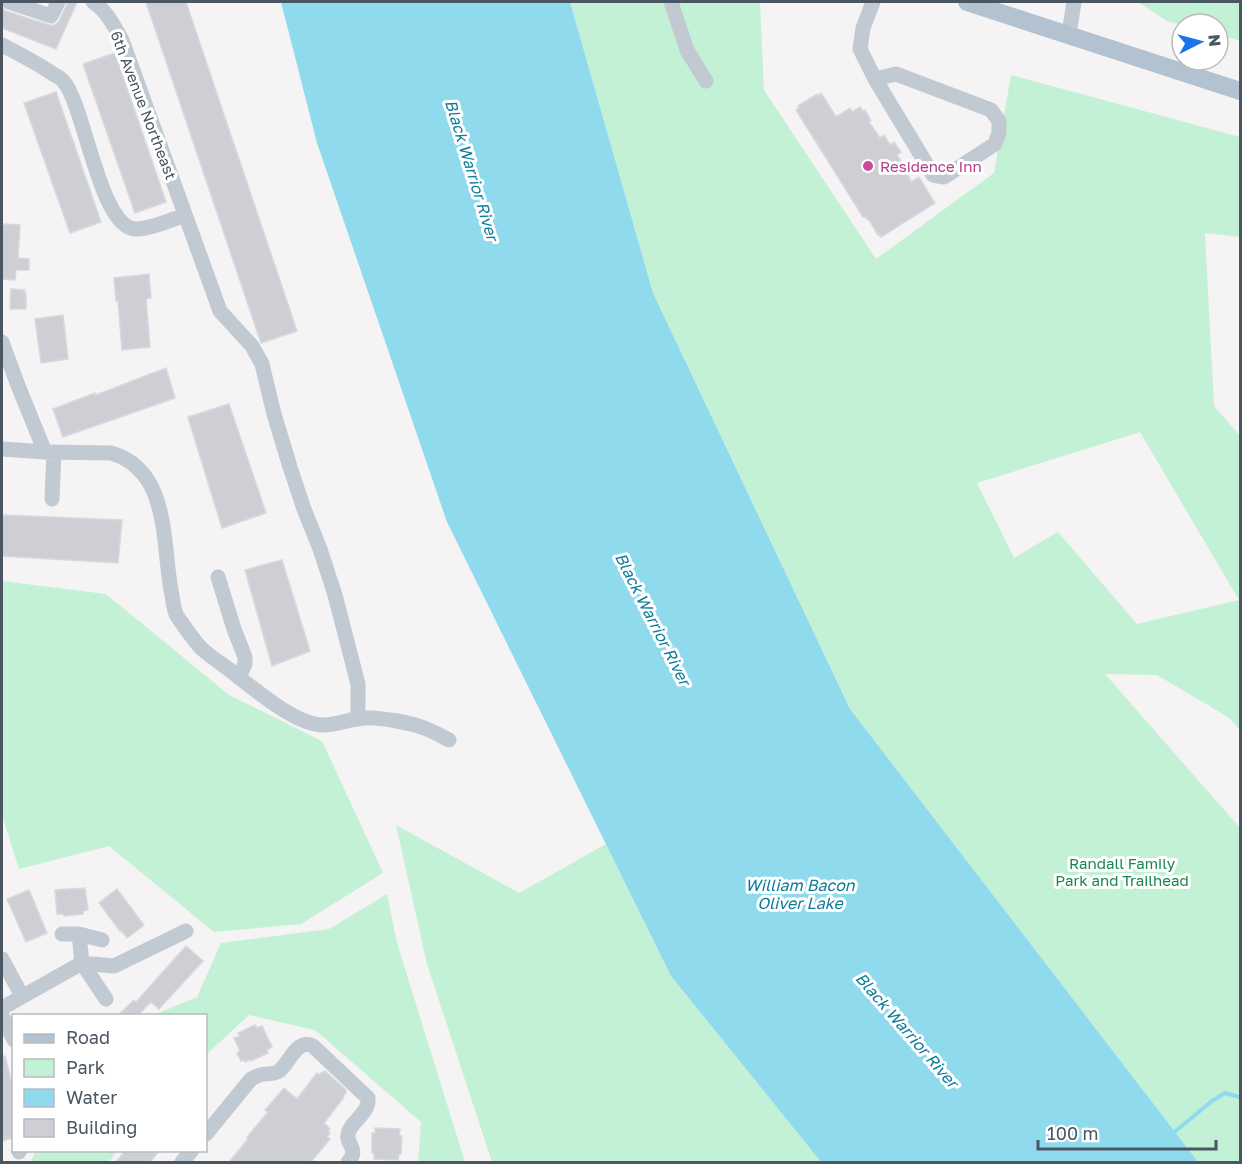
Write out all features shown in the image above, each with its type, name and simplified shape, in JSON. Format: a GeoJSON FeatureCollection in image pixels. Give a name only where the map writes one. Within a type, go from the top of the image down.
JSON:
{"type":"FeatureCollection","features":[{"type":"Feature","properties":{"kind":"main road"},"geometry":{"type":"LineString","coordinates":[[967,2],[1240,91]]}},
{"type":"Feature","properties":{"kind":"street"},"geometry":{"type":"LineString","coordinates":[[9,2],[51,16],[58,2]]}},
{"type":"Feature","properties":{"kind":"street","name":"6th Avenue Northeast"},"geometry":{"type":"LineString","coordinates":[[93,2],[101,7],[122,40],[220,311],[252,346],[262,364],[290,467],[321,549],[335,595],[358,684],[358,719]]}},
{"type":"Feature","properties":{"kind":"street"},"geometry":{"type":"LineString","coordinates":[[671,2],[687,50],[706,81]]}},
{"type":"Feature","properties":{"kind":"street"},"geometry":{"type":"LineString","coordinates":[[873,2],[863,28],[860,49],[875,80],[933,175],[944,177],[995,144],[999,133],[999,121],[991,110],[896,74],[875,80]]}},
{"type":"Feature","properties":{"kind":"street"},"geometry":{"type":"LineString","coordinates":[[1069,34],[1074,2]]}},
{"type":"Feature","properties":{"kind":"street"},"geometry":{"type":"LineString","coordinates":[[2,45],[42,66],[64,81],[73,98],[106,195],[114,213],[126,227],[136,229],[162,224],[184,215]]}},
{"type":"Feature","properties":{"kind":"street"},"geometry":{"type":"LineString","coordinates":[[2,342],[17,383],[50,452],[52,499]]}},
{"type":"Feature","properties":{"kind":"street"},"geometry":{"type":"LineString","coordinates":[[2,448],[111,453],[134,464],[144,474],[158,500],[165,528],[168,572],[176,614],[201,648],[282,709],[307,722],[320,725],[364,718],[380,719],[422,727],[449,740]]}},
{"type":"Feature","properties":{"kind":"street"},"geometry":{"type":"LineString","coordinates":[[218,577],[244,651],[245,664],[235,674]]}},
{"type":"Feature","properties":{"kind":"street"},"geometry":{"type":"LineString","coordinates":[[2,1008],[82,963],[114,966],[186,931]]}},
{"type":"Feature","properties":{"kind":"street"},"geometry":{"type":"LineString","coordinates":[[62,934],[79,934],[102,940]]}},
{"type":"Feature","properties":{"kind":"street"},"geometry":{"type":"LineString","coordinates":[[79,934],[82,963],[106,999]]}},
{"type":"Feature","properties":{"kind":"street"},"geometry":{"type":"LineString","coordinates":[[2,959],[22,996]]}},
{"type":"Feature","properties":{"kind":"street"},"geometry":{"type":"LineString","coordinates":[[2,1016],[12,1036]]}},
{"type":"Feature","properties":{"kind":"street"},"geometry":{"type":"LineString","coordinates":[[207,1133],[250,1079],[280,1071],[298,1048],[303,1044],[308,1044],[313,1046],[368,1098],[366,1109],[349,1131],[348,1138],[354,1152],[348,1162]]}},
{"type":"Feature","properties":{"kind":"green space","name":"Randall Family Park and Trailhead"},"geometry":{"type":"Polygon","coordinates":[[[570,2],[760,2],[764,90],[876,259],[994,173],[1011,75],[1240,137],[1240,237],[1205,233],[1214,406],[1240,436],[1240,730],[1228,717],[1157,675],[1105,674],[1240,828],[1240,1162],[1196,1161],[850,709],[653,293],[570,2]],[[1140,432],[977,483],[1014,558],[1058,532],[1137,624],[1239,600],[1140,432]]]}},
{"type":"Feature","properties":{"kind":"green space"},"geometry":{"type":"Polygon","coordinates":[[[1138,2],[1240,2],[1240,41],[1230,38],[1230,12],[1170,12],[1170,22],[1138,2]]]}},
{"type":"Feature","properties":{"kind":"green space"},"geometry":{"type":"Polygon","coordinates":[[[2,581],[106,594],[229,695],[322,741],[383,873],[301,924],[214,932],[109,846],[19,869],[2,815],[2,581]]]}},
{"type":"Feature","properties":{"kind":"green space"},"geometry":{"type":"Polygon","coordinates":[[[396,825],[519,893],[606,844],[671,976],[821,1162],[492,1162],[427,964],[396,825]]]}},
{"type":"Feature","properties":{"kind":"green space"},"geometry":{"type":"Polygon","coordinates":[[[387,894],[397,943],[465,1162],[418,1162],[421,1122],[315,1030],[249,1015],[207,1054],[207,1014],[156,1014],[197,997],[221,943],[329,929],[387,894]]]}},
{"type":"Feature","properties":{"kind":"green space"},"geometry":{"type":"Polygon","coordinates":[[[35,1152],[116,1152],[109,1162],[30,1162],[35,1152]]]}},
{"type":"Feature","properties":{"kind":"water","name":"William Bacon Oliver Lake"},"geometry":{"type":"Polygon","coordinates":[[[281,2],[570,2],[653,293],[850,709],[1198,1162],[821,1162],[671,976],[447,522],[317,143],[281,2]]]}},
{"type":"Feature","properties":{"kind":"building"},"geometry":{"type":"Polygon","coordinates":[[[68,2],[77,2],[56,49],[2,28],[2,8],[52,26],[59,21],[68,2]]]}},
{"type":"Feature","properties":{"kind":"building"},"geometry":{"type":"Polygon","coordinates":[[[146,2],[186,2],[297,331],[261,343],[146,2]]]}},
{"type":"Feature","properties":{"kind":"building"},"geometry":{"type":"Polygon","coordinates":[[[115,53],[166,202],[135,213],[83,64],[115,53]]]}},
{"type":"Feature","properties":{"kind":"building"},"geometry":{"type":"Polygon","coordinates":[[[56,92],[101,222],[70,233],[24,103],[56,92]]]}},
{"type":"Feature","properties":{"kind":"building","name":"Residence Inn"},"geometry":{"type":"Polygon","coordinates":[[[821,93],[836,117],[850,108],[852,112],[860,107],[863,111],[865,110],[871,121],[869,122],[880,138],[884,135],[890,145],[894,142],[901,152],[897,155],[911,182],[919,177],[935,203],[881,237],[878,235],[869,220],[863,217],[796,110],[798,106],[821,93]]]}},
{"type":"Feature","properties":{"kind":"building"},"geometry":{"type":"Polygon","coordinates":[[[2,224],[20,225],[18,258],[29,259],[29,270],[16,270],[15,280],[2,279],[2,224]]]}},
{"type":"Feature","properties":{"kind":"building"},"geometry":{"type":"Polygon","coordinates":[[[149,274],[151,298],[146,299],[150,347],[122,350],[114,278],[149,274]]]}},
{"type":"Feature","properties":{"kind":"building"},"geometry":{"type":"Polygon","coordinates":[[[11,289],[25,290],[26,309],[10,309],[11,289]]]}},
{"type":"Feature","properties":{"kind":"building"},"geometry":{"type":"Polygon","coordinates":[[[63,315],[68,359],[41,363],[35,319],[63,315]]]}},
{"type":"Feature","properties":{"kind":"building"},"geometry":{"type":"Polygon","coordinates":[[[166,368],[175,398],[63,437],[53,409],[166,368]]]}},
{"type":"Feature","properties":{"kind":"building"},"geometry":{"type":"Polygon","coordinates":[[[229,404],[266,513],[222,528],[188,417],[229,404]]]}},
{"type":"Feature","properties":{"kind":"building"},"geometry":{"type":"Polygon","coordinates":[[[2,515],[122,520],[118,563],[2,556],[2,515]]]}},
{"type":"Feature","properties":{"kind":"building"},"geometry":{"type":"Polygon","coordinates":[[[282,560],[310,651],[272,666],[245,570],[282,560]]]}},
{"type":"Feature","properties":{"kind":"building"},"geometry":{"type":"Polygon","coordinates":[[[85,888],[88,910],[83,911],[83,914],[64,916],[64,914],[57,914],[55,890],[85,888]]]}},
{"type":"Feature","properties":{"kind":"building"},"geometry":{"type":"Polygon","coordinates":[[[117,889],[144,925],[127,938],[99,903],[117,889]]]}},
{"type":"Feature","properties":{"kind":"building"},"geometry":{"type":"Polygon","coordinates":[[[29,890],[47,933],[26,942],[7,899],[29,890]]]}},
{"type":"Feature","properties":{"kind":"building"},"geometry":{"type":"Polygon","coordinates":[[[186,946],[203,961],[159,1009],[151,1002],[139,1014],[119,1014],[134,1000],[136,1002],[186,946]]]}},
{"type":"Feature","properties":{"kind":"building"},"geometry":{"type":"Polygon","coordinates":[[[255,1025],[257,1028],[262,1026],[272,1047],[267,1050],[268,1053],[251,1061],[241,1061],[237,1053],[240,1051],[234,1038],[240,1036],[238,1033],[255,1025]]]}},
{"type":"Feature","properties":{"kind":"building"},"geometry":{"type":"Polygon","coordinates":[[[5,1056],[12,1084],[12,1138],[2,1141],[2,1057],[5,1056]]]}},
{"type":"Feature","properties":{"kind":"building"},"geometry":{"type":"Polygon","coordinates":[[[325,1071],[346,1090],[346,1093],[324,1123],[330,1129],[327,1137],[330,1139],[311,1162],[229,1162],[268,1112],[265,1110],[284,1088],[297,1099],[317,1073],[319,1075],[325,1071]]]}},
{"type":"Feature","properties":{"kind":"building"},"geometry":{"type":"Polygon","coordinates":[[[375,1128],[400,1129],[401,1154],[398,1160],[374,1159],[372,1133],[375,1133],[375,1128]]]}},
{"type":"Feature","properties":{"kind":"building"},"geometry":{"type":"Polygon","coordinates":[[[124,1152],[158,1152],[150,1162],[116,1162],[124,1152]]]}},
{"type":"Feature","properties":{"kind":"waterway"},"geometry":{"type":"LineString","coordinates":[[1172,1134],[1225,1093],[1240,1097]]}},
{"type":"Feature","properties":{"kind":"place","name":"Residence Inn"},"geometry":{"type":"Point","coordinates":[868,166]}},
{"type":"Feature","properties":{"kind":"water label","name":"Black Warrior River"},"geometry":{"type":"Point","coordinates":[472,170]}},
{"type":"Feature","properties":{"kind":"water label","name":"Black Warrior River"},"geometry":{"type":"Point","coordinates":[653,619]}},
{"type":"Feature","properties":{"kind":"water label","name":"Black Warrior River"},"geometry":{"type":"Point","coordinates":[907,1030]}}]}
